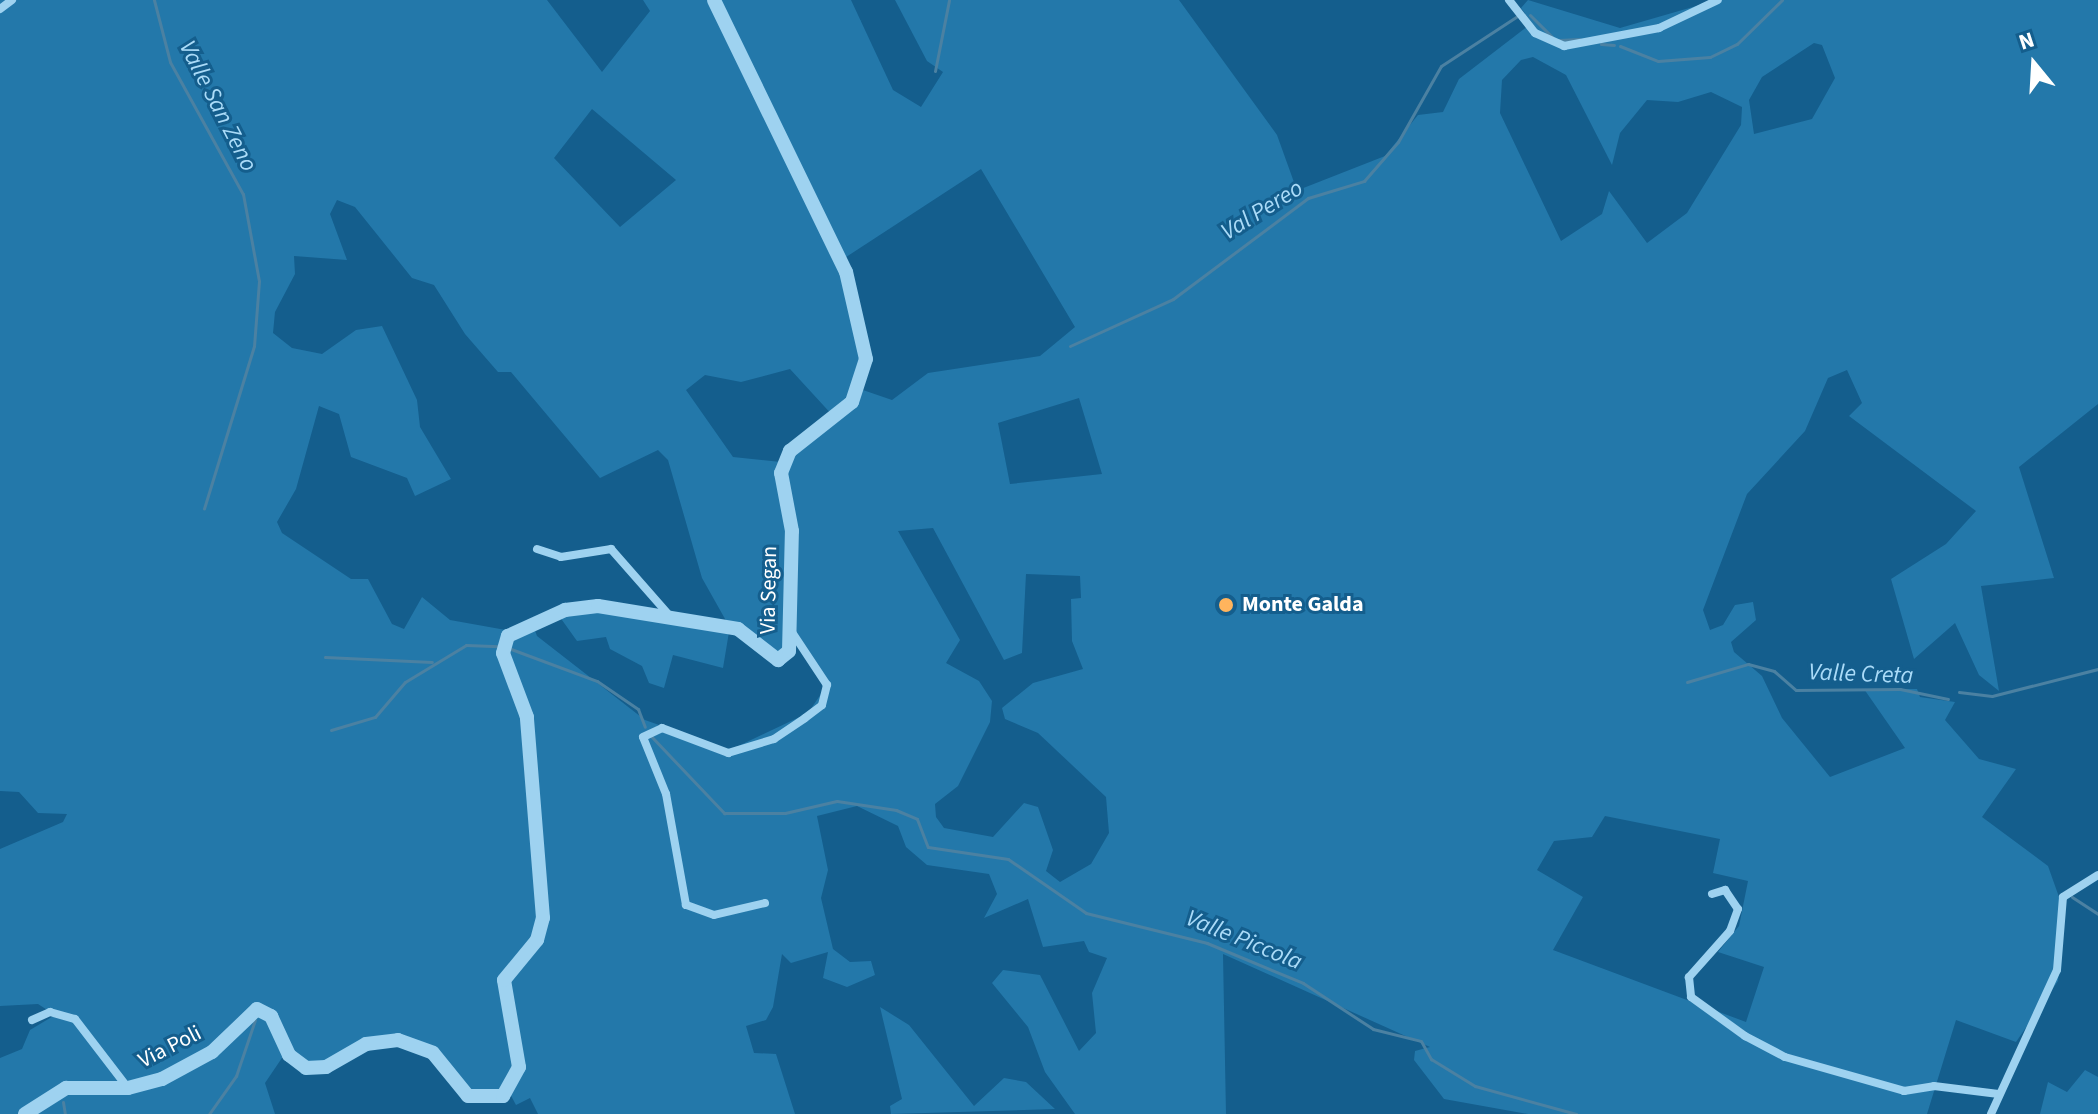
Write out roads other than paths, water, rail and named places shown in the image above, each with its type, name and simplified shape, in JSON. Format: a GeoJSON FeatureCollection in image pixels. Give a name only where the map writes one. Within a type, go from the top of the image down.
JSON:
{"type":"FeatureCollection","features":[{"type":"Feature","properties":{"kind":"street"},"geometry":{"type":"LineString","coordinates":[[0,9],[12,0]]}},
{"type":"Feature","properties":{"kind":"street","name":"Via Segan"},"geometry":{"type":"LineString","coordinates":[[503,1096],[519,1067],[504,980],[537,940],[543,918],[527,717],[503,653],[508,636],[565,610],[669,615],[738,629],[778,660],[789,651],[792,531],[781,473],[796,445],[852,402],[866,359],[846,272],[714,0]]}},
{"type":"Feature","properties":{"kind":"street"},"geometry":{"type":"LineString","coordinates":[[1509,0],[1535,33],[1564,46],[1659,28],[1718,0]]}},
{"type":"Feature","properties":{"kind":"street"},"geometry":{"type":"LineString","coordinates":[[537,549],[561,557],[611,549],[669,615]]}},
{"type":"Feature","properties":{"kind":"street"},"geometry":{"type":"LineString","coordinates":[[765,903],[714,915],[686,905],[666,794],[643,737],[662,728],[728,753],[774,739],[805,718],[822,705],[827,685],[790,629]]}},
{"type":"Feature","properties":{"kind":"street"},"geometry":{"type":"LineString","coordinates":[[1991,1114],[2057,970],[2063,897],[2098,875]]}},
{"type":"Feature","properties":{"kind":"street"},"geometry":{"type":"LineString","coordinates":[[1712,894],[1725,890],[1738,909],[1730,931],[1689,977],[1691,997],[1745,1036],[1785,1057],[1904,1091],[1934,1086],[1999,1094]]}},
{"type":"Feature","properties":{"kind":"street","name":"Via Poli"},"geometry":{"type":"LineString","coordinates":[[25,1114],[66,1088],[128,1088],[212,1052],[257,1009],[271,1016],[289,1055],[306,1068],[326,1067],[366,1044],[398,1040],[433,1053],[468,1096],[503,1096]]}},
{"type":"Feature","properties":{"kind":"street"},"geometry":{"type":"LineString","coordinates":[[32,1020],[50,1012],[75,1019],[128,1088]]}},
{"type":"Feature","properties":{"kind":"waterway","name":"Valle San Zeno"},"geometry":{"type":"LineString","coordinates":[[154,0],[170,62],[243,194],[259,281],[254,346],[204,509]]}},
{"type":"Feature","properties":{"kind":"waterway"},"geometry":{"type":"LineString","coordinates":[[935,71],[949,0]]}},
{"type":"Feature","properties":{"kind":"waterway","name":"Val Pereo"},"geometry":{"type":"LineString","coordinates":[[1620,46],[1658,61],[1710,57],[1737,44],[1782,0]]}},
{"type":"Feature","properties":{"kind":"waterway","name":"Val Pereo"},"geometry":{"type":"LineString","coordinates":[[1530,15],[1552,37]]}},
{"type":"Feature","properties":{"kind":"waterway","name":"Val Pereo"},"geometry":{"type":"LineString","coordinates":[[1070,346],[1173,299],[1308,198],[1364,181],[1398,142],[1441,66],[1516,17]]}},
{"type":"Feature","properties":{"kind":"waterway","name":"Val Pereo"},"geometry":{"type":"LineString","coordinates":[[1559,40],[1579,39]]}},
{"type":"Feature","properties":{"kind":"waterway","name":"Val Pereo"},"geometry":{"type":"LineString","coordinates":[[1601,44],[1614,45]]}},
{"type":"Feature","properties":{"kind":"waterway","name":"Valle Piccola"},"geometry":{"type":"LineString","coordinates":[[331,730],[375,717],[405,682],[466,645],[499,646]]}},
{"type":"Feature","properties":{"kind":"waterway","name":"Valle Piccola"},"geometry":{"type":"LineString","coordinates":[[511,649],[597,681],[638,709],[645,727]]}},
{"type":"Feature","properties":{"kind":"waterway"},"geometry":{"type":"LineString","coordinates":[[325,657],[432,662]]}},
{"type":"Feature","properties":{"kind":"waterway","name":"Valle Creta"},"geometry":{"type":"LineString","coordinates":[[1687,682],[1748,664],[1774,671],[1796,690],[1900,689],[1948,699]]}},
{"type":"Feature","properties":{"kind":"waterway","name":"Valle Creta"},"geometry":{"type":"LineString","coordinates":[[1959,692],[1992,696],[2098,669]]}},
{"type":"Feature","properties":{"kind":"waterway","name":"Valle Piccola"},"geometry":{"type":"LineString","coordinates":[[650,735],[724,813],[785,813],[837,801],[896,810],[917,819],[928,847],[1008,859],[1086,913],[1207,943],[1303,983],[1373,1029],[1421,1041],[1431,1059],[1475,1086],[1576,1114]]}},
{"type":"Feature","properties":{"kind":"waterway"},"geometry":{"type":"LineString","coordinates":[[2072,897],[2098,914]]}},
{"type":"Feature","properties":{"kind":"waterway"},"geometry":{"type":"LineString","coordinates":[[209,1114],[236,1076],[255,1020]]}},
{"type":"Feature","properties":{"kind":"waterway"},"geometry":{"type":"LineString","coordinates":[[63,1102],[65,1114]]}},
{"type":"Feature","properties":{"kind":"place","name":"Monte Galda"},"geometry":{"type":"Point","coordinates":[1226,605]}}]}
